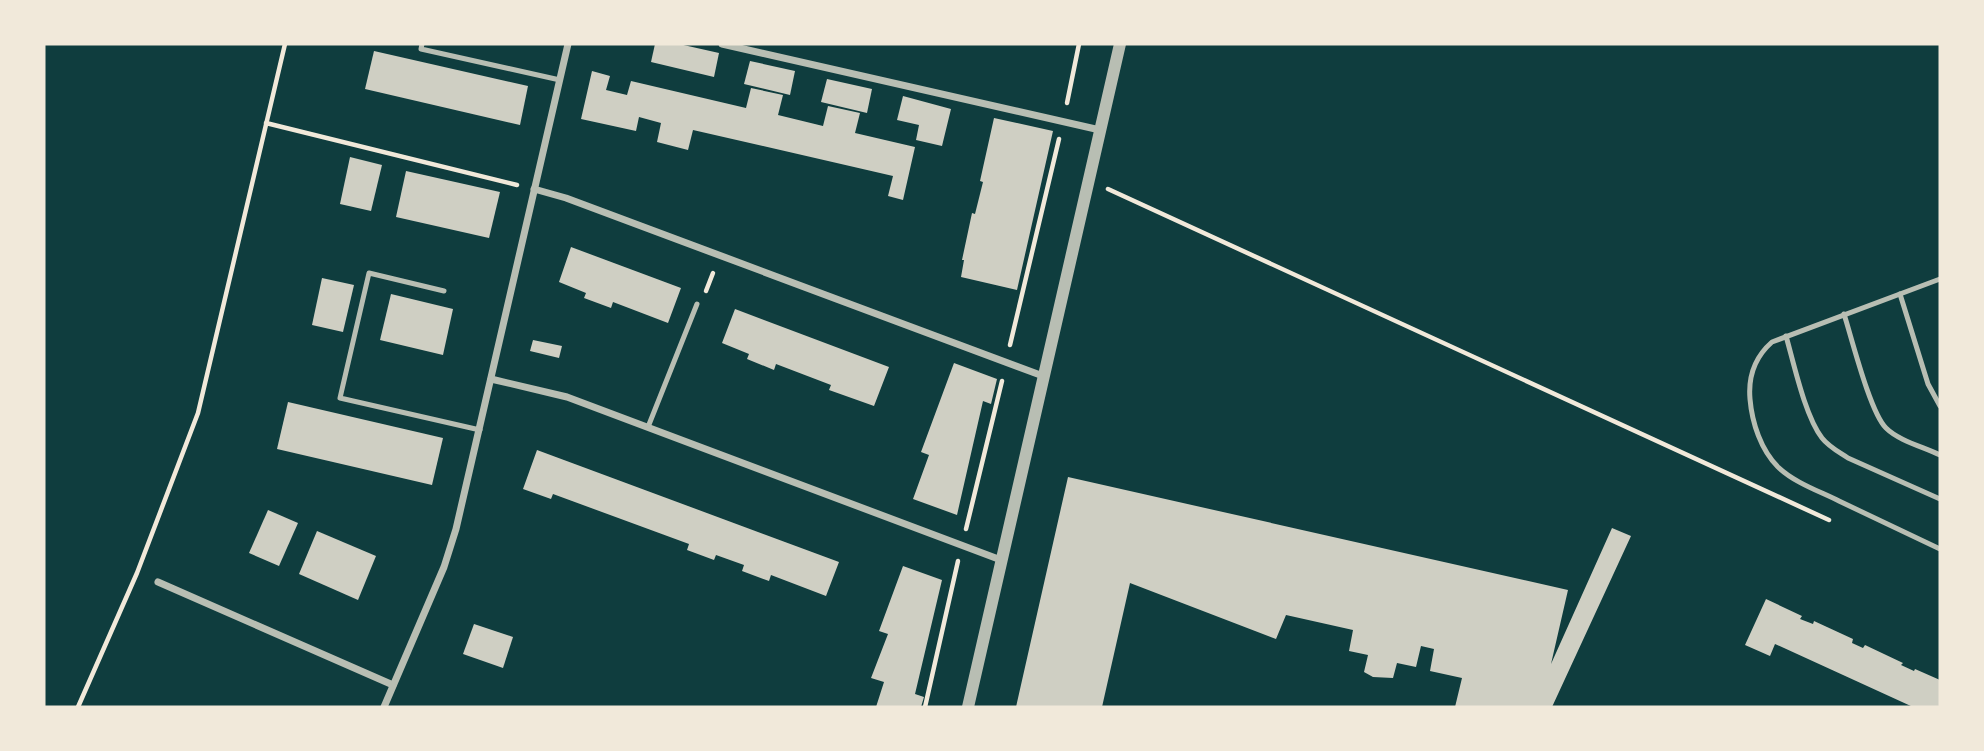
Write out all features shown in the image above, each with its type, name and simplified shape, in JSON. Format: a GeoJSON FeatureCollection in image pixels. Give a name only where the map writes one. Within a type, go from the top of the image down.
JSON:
{"type":"FeatureCollection","features":[{"type":"Feature","properties":{"kind":"street"},"geometry":{"type":"LineString","coordinates":[[384,707],[450,550],[568,44]]}},
{"type":"Feature","properties":{"kind":"street"},"geometry":{"type":"LineString","coordinates":[[722,44],[1100,130]]}},
{"type":"Feature","properties":{"kind":"street"},"geometry":{"type":"LineString","coordinates":[[968,707],[1120,44]]}},
{"type":"Feature","properties":{"kind":"street"},"geometry":{"type":"LineString","coordinates":[[534,189],[566,198],[1043,376]]}},
{"type":"Feature","properties":{"kind":"street"},"geometry":{"type":"LineString","coordinates":[[491,379],[566,397],[648,426],[1001,560]]}},
{"type":"Feature","properties":{"kind":"street"},"geometry":{"type":"LineString","coordinates":[[158,582],[393,685]]}},
{"type":"Feature","properties":{"kind":"lane"},"geometry":{"type":"LineString","coordinates":[[422,44],[421,49],[560,80]]}},
{"type":"Feature","properties":{"kind":"lane"},"geometry":{"type":"LineString","coordinates":[[443,291],[369,273],[340,398],[480,430]]}},
{"type":"Feature","properties":{"kind":"lane"},"geometry":{"type":"LineString","coordinates":[[1940,279],[1772,342],[1758,356],[1750,393],[1754,422],[1777,466],[1798,481],[1940,549]]}},
{"type":"Feature","properties":{"kind":"lane"},"geometry":{"type":"LineString","coordinates":[[1900,294],[1928,384],[1940,407]]}},
{"type":"Feature","properties":{"kind":"lane"},"geometry":{"type":"LineString","coordinates":[[648,426],[697,304]]}},
{"type":"Feature","properties":{"kind":"lane"},"geometry":{"type":"LineString","coordinates":[[1844,314],[1873,405],[1886,428],[1940,455]]}},
{"type":"Feature","properties":{"kind":"lane"},"geometry":{"type":"LineString","coordinates":[[1786,335],[1807,405],[1822,438],[1848,457],[1940,499]]}},
{"type":"Feature","properties":{"kind":"path"},"geometry":{"type":"LineString","coordinates":[[78,707],[137,573],[198,412],[285,44]]}},
{"type":"Feature","properties":{"kind":"path"},"geometry":{"type":"LineString","coordinates":[[266,123],[534,189]]}},
{"type":"Feature","properties":{"kind":"path"},"geometry":{"type":"LineString","coordinates":[[1088,180],[1839,524]]}},
{"type":"Feature","properties":{"kind":"path"},"geometry":{"type":"LineString","coordinates":[[697,304],[705,294],[719,256]]}},
{"type":"Feature","properties":{"kind":"building"},"geometry":{"type":"Polygon","coordinates":[[[655,44],[679,44],[719,53],[714,77],[651,62],[655,44]]]}},
{"type":"Feature","properties":{"kind":"building"},"geometry":{"type":"Polygon","coordinates":[[[374,51],[528,86],[520,125],[365,89],[374,51]]]}},
{"type":"Feature","properties":{"kind":"building"},"geometry":{"type":"Polygon","coordinates":[[[750,61],[795,71],[790,95],[744,84],[750,61]]]}},
{"type":"Feature","properties":{"kind":"building"},"geometry":{"type":"Polygon","coordinates":[[[592,71],[610,76],[606,90],[627,95],[631,81],[746,108],[751,88],[783,95],[778,115],[823,126],[828,106],[860,113],[855,133],[915,147],[903,200],[888,196],[893,176],[693,130],[688,150],[657,142],[661,123],[639,117],[636,131],[581,119],[592,71]]]}},
{"type":"Feature","properties":{"kind":"building"},"geometry":{"type":"Polygon","coordinates":[[[827,79],[872,89],[867,113],[821,102],[827,79]]]}},
{"type":"Feature","properties":{"kind":"building"},"geometry":{"type":"Polygon","coordinates":[[[903,96],[951,109],[942,146],[916,140],[919,125],[897,120],[903,96]]]}},
{"type":"Feature","properties":{"kind":"building"},"geometry":{"type":"Polygon","coordinates":[[[994,118],[1053,131],[1017,290],[961,277],[962,260],[972,213],[975,214],[983,182],[980,181],[994,118]]]}},
{"type":"Feature","properties":{"kind":"building"},"geometry":{"type":"Polygon","coordinates":[[[350,157],[382,165],[371,211],[340,204],[350,157]]]}},
{"type":"Feature","properties":{"kind":"building"},"geometry":{"type":"Polygon","coordinates":[[[406,171],[500,192],[489,238],[396,217],[406,171]]]}},
{"type":"Feature","properties":{"kind":"building"},"geometry":{"type":"Polygon","coordinates":[[[571,247],[681,288],[668,323],[613,302],[611,308],[584,298],[586,293],[559,282],[571,247]]]}},
{"type":"Feature","properties":{"kind":"building"},"geometry":{"type":"Polygon","coordinates":[[[322,278],[354,285],[343,332],[312,325],[322,278]]]}},
{"type":"Feature","properties":{"kind":"building"},"geometry":{"type":"Polygon","coordinates":[[[391,294],[453,309],[443,355],[380,340],[391,294]]]}},
{"type":"Feature","properties":{"kind":"building"},"geometry":{"type":"Polygon","coordinates":[[[735,309],[889,367],[874,406],[829,390],[831,385],[776,364],[774,370],[747,359],[749,354],[722,343],[735,309]]]}},
{"type":"Feature","properties":{"kind":"building"},"geometry":{"type":"Polygon","coordinates":[[[533,340],[562,346],[559,358],[530,351],[533,340]]]}},
{"type":"Feature","properties":{"kind":"building"},"geometry":{"type":"Polygon","coordinates":[[[954,363],[997,379],[991,404],[983,401],[957,515],[913,499],[929,455],[921,452],[954,363]]]}},
{"type":"Feature","properties":{"kind":"building"},"geometry":{"type":"Polygon","coordinates":[[[288,402],[443,438],[432,485],[277,449],[288,402]]]}},
{"type":"Feature","properties":{"kind":"building"},"geometry":{"type":"Polygon","coordinates":[[[537,450],[839,562],[826,596],[771,575],[769,581],[742,571],[744,565],[716,555],[714,560],[687,550],[689,544],[553,494],[551,499],[523,489],[537,450]]]}},
{"type":"Feature","properties":{"kind":"building"},"geometry":{"type":"Polygon","coordinates":[[[1068,477],[1568,590],[1551,664],[1612,528],[1631,536],[1552,707],[1455,707],[1462,678],[1430,671],[1434,649],[1421,646],[1416,667],[1397,663],[1393,678],[1373,677],[1364,672],[1368,655],[1349,651],[1353,630],[1286,615],[1276,639],[1130,583],[1102,707],[1016,707],[1068,477]]]}},
{"type":"Feature","properties":{"kind":"building"},"geometry":{"type":"Polygon","coordinates":[[[268,510],[298,523],[279,566],[249,553],[268,510]]]}},
{"type":"Feature","properties":{"kind":"building"},"geometry":{"type":"Polygon","coordinates":[[[317,531],[376,556],[358,600],[299,574],[317,531]]]}},
{"type":"Feature","properties":{"kind":"building"},"geometry":{"type":"Polygon","coordinates":[[[903,566],[942,580],[915,694],[924,697],[921,707],[876,707],[884,682],[871,678],[888,634],[879,631],[903,566]]]}},
{"type":"Feature","properties":{"kind":"building"},"geometry":{"type":"Polygon","coordinates":[[[1766,599],[1802,616],[1800,619],[1813,624],[1814,621],[1853,639],[1852,643],[1863,648],[1865,645],[1903,663],[1901,665],[1940,680],[1940,707],[1913,707],[1775,644],[1770,656],[1745,645],[1766,599]]]}},
{"type":"Feature","properties":{"kind":"building"},"geometry":{"type":"Polygon","coordinates":[[[474,624],[513,637],[503,668],[463,654],[474,624]]]}}]}
